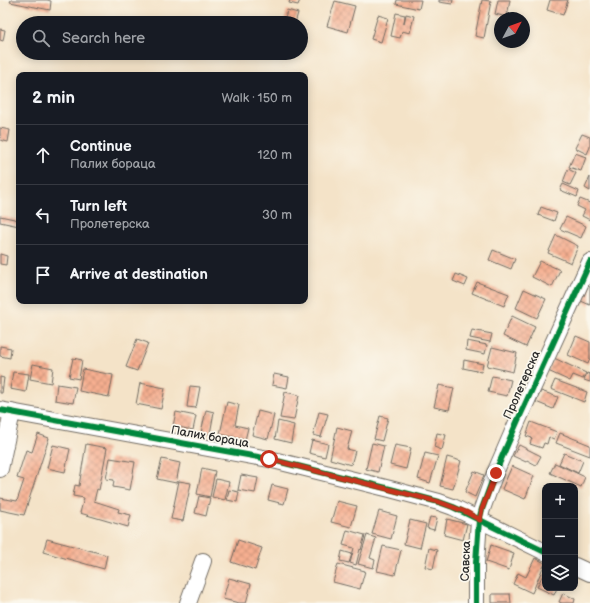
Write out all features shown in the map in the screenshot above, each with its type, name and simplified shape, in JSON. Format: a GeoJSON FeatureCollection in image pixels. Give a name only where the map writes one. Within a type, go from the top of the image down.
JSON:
{"type":"FeatureCollection","features":[{"type":"Feature","properties":{"kind":"street","name":"Пролетерска"},"geometry":{"type":"LineString","coordinates":[[480,520],[486,497],[518,420],[590,262]]}},
{"type":"Feature","properties":{"kind":"street","name":"Палих бораца"},"geometry":{"type":"LineString","coordinates":[[6,411],[269,459],[439,502],[466,512],[542,551]]}},
{"type":"Feature","properties":{"kind":"street"},"geometry":{"type":"LineString","coordinates":[[0,470],[6,411]]}},
{"type":"Feature","properties":{"kind":"street","name":"Савска"},"geometry":{"type":"LineString","coordinates":[[476,603],[476,563],[480,520]]}},
{"type":"Feature","properties":{"kind":"street"},"geometry":{"type":"LineString","coordinates":[[188,603],[203,560]]}},
{"type":"Feature","properties":{"kind":"street"},"geometry":{"type":"LineString","coordinates":[[578,567],[590,573]]}},
{"type":"Feature","properties":{"kind":"building"},"geometry":{"type":"Polygon","coordinates":[[[11,0],[51,1],[50,10],[10,2],[11,0]]]}},
{"type":"Feature","properties":{"kind":"building"},"geometry":{"type":"Polygon","coordinates":[[[290,0],[300,0],[298,5],[289,3],[290,0]]]}},
{"type":"Feature","properties":{"kind":"building"},"geometry":{"type":"Polygon","coordinates":[[[397,0],[421,0],[419,9],[396,4],[397,0]]]}},
{"type":"Feature","properties":{"kind":"building"},"geometry":{"type":"Polygon","coordinates":[[[439,0],[453,0],[452,4],[439,2],[439,0]]]}},
{"type":"Feature","properties":{"kind":"building"},"geometry":{"type":"Polygon","coordinates":[[[482,0],[491,1],[484,38],[475,36],[482,0]]]}},
{"type":"Feature","properties":{"kind":"building"},"geometry":{"type":"Polygon","coordinates":[[[498,0],[510,0],[508,12],[495,12],[498,0]]]}},
{"type":"Feature","properties":{"kind":"building"},"geometry":{"type":"Polygon","coordinates":[[[550,0],[568,0],[563,15],[547,10],[550,0]]]}},
{"type":"Feature","properties":{"kind":"building"},"geometry":{"type":"Polygon","coordinates":[[[335,1],[355,6],[348,32],[327,26],[335,1]]]}},
{"type":"Feature","properties":{"kind":"building"},"geometry":{"type":"Polygon","coordinates":[[[287,10],[298,13],[297,16],[286,16],[287,10]]]}},
{"type":"Feature","properties":{"kind":"building"},"geometry":{"type":"Polygon","coordinates":[[[396,13],[405,15],[404,24],[406,14],[414,16],[410,33],[402,31],[400,38],[391,36],[396,13]]]}},
{"type":"Feature","properties":{"kind":"building"},"geometry":{"type":"Polygon","coordinates":[[[378,15],[388,18],[381,42],[371,39],[378,15]]]}},
{"type":"Feature","properties":{"kind":"building"},"geometry":{"type":"Polygon","coordinates":[[[0,29],[5,30],[3,41],[0,40],[0,29]]]}},
{"type":"Feature","properties":{"kind":"building"},"geometry":{"type":"Polygon","coordinates":[[[0,128],[10,130],[8,142],[0,140],[0,128]]]}},
{"type":"Feature","properties":{"kind":"building"},"geometry":{"type":"Polygon","coordinates":[[[582,134],[590,137],[590,147],[587,154],[575,148],[582,134]]]}},
{"type":"Feature","properties":{"kind":"building"},"geometry":{"type":"Polygon","coordinates":[[[575,153],[586,157],[581,171],[569,167],[575,153]]]}},
{"type":"Feature","properties":{"kind":"building"},"geometry":{"type":"Polygon","coordinates":[[[568,169],[576,173],[570,185],[563,182],[568,169]]]}},
{"type":"Feature","properties":{"kind":"building"},"geometry":{"type":"Polygon","coordinates":[[[590,177],[590,191],[585,188],[590,177]]]}},
{"type":"Feature","properties":{"kind":"building"},"geometry":{"type":"Polygon","coordinates":[[[563,184],[579,191],[577,197],[560,190],[563,184]]]}},
{"type":"Feature","properties":{"kind":"building"},"geometry":{"type":"Polygon","coordinates":[[[580,199],[590,203],[590,220],[582,216],[585,210],[577,206],[580,199]]]}},
{"type":"Feature","properties":{"kind":"building"},"geometry":{"type":"Polygon","coordinates":[[[541,207],[557,213],[554,221],[538,215],[541,207]]]}},
{"type":"Feature","properties":{"kind":"building"},"geometry":{"type":"Polygon","coordinates":[[[0,216],[16,219],[16,225],[0,222],[0,216]]]}},
{"type":"Feature","properties":{"kind":"building"},"geometry":{"type":"Polygon","coordinates":[[[566,217],[586,226],[581,238],[560,229],[566,217]]]}},
{"type":"Feature","properties":{"kind":"building"},"geometry":{"type":"Polygon","coordinates":[[[556,235],[578,246],[571,263],[548,253],[556,235]]]}},
{"type":"Feature","properties":{"kind":"building"},"geometry":{"type":"Polygon","coordinates":[[[493,250],[515,259],[511,269],[489,260],[493,250]]]}},
{"type":"Feature","properties":{"kind":"building"},"geometry":{"type":"Polygon","coordinates":[[[0,254],[7,256],[6,265],[0,264],[0,254]]]}},
{"type":"Feature","properties":{"kind":"building"},"geometry":{"type":"Polygon","coordinates":[[[540,261],[560,270],[552,287],[532,277],[540,261]]]}},
{"type":"Feature","properties":{"kind":"building"},"geometry":{"type":"Polygon","coordinates":[[[456,274],[468,279],[465,286],[453,281],[456,274]]]}},
{"type":"Feature","properties":{"kind":"building"},"geometry":{"type":"Polygon","coordinates":[[[477,282],[509,294],[504,306],[472,293],[477,282]]]}},
{"type":"Feature","properties":{"kind":"building"},"geometry":{"type":"Polygon","coordinates":[[[588,286],[590,287],[590,305],[581,301],[588,286]]]}},
{"type":"Feature","properties":{"kind":"building"},"geometry":{"type":"Polygon","coordinates":[[[524,289],[546,299],[537,318],[516,308],[524,289]]]}},
{"type":"Feature","properties":{"kind":"building"},"geometry":{"type":"Polygon","coordinates":[[[512,316],[535,327],[526,347],[503,336],[512,316]]]}},
{"type":"Feature","properties":{"kind":"building"},"geometry":{"type":"Polygon","coordinates":[[[472,330],[492,334],[490,342],[470,338],[472,330]]]}},
{"type":"Feature","properties":{"kind":"building"},"geometry":{"type":"Polygon","coordinates":[[[576,336],[590,342],[590,358],[588,364],[568,355],[576,336]]]}},
{"type":"Feature","properties":{"kind":"building"},"geometry":{"type":"Polygon","coordinates":[[[137,339],[148,343],[137,371],[126,367],[137,339]]]}},
{"type":"Feature","properties":{"kind":"building"},"geometry":{"type":"Polygon","coordinates":[[[467,341],[487,345],[485,354],[466,350],[467,341]]]}},
{"type":"Feature","properties":{"kind":"building"},"geometry":{"type":"Polygon","coordinates":[[[0,346],[11,348],[10,358],[0,356],[0,346]]]}},
{"type":"Feature","properties":{"kind":"building"},"geometry":{"type":"Polygon","coordinates":[[[492,347],[517,353],[513,372],[487,366],[492,347]]]}},
{"type":"Feature","properties":{"kind":"building"},"geometry":{"type":"Polygon","coordinates":[[[73,358],[82,360],[79,379],[69,377],[73,358]]]}},
{"type":"Feature","properties":{"kind":"building"},"geometry":{"type":"Polygon","coordinates":[[[554,358],[586,373],[583,379],[573,375],[570,381],[548,371],[554,358]]]}},
{"type":"Feature","properties":{"kind":"building"},"geometry":{"type":"Polygon","coordinates":[[[464,360],[483,364],[481,372],[463,368],[464,360]]]}},
{"type":"Feature","properties":{"kind":"building"},"geometry":{"type":"Polygon","coordinates":[[[33,364],[53,368],[51,383],[30,379],[33,364]]]}},
{"type":"Feature","properties":{"kind":"building"},"geometry":{"type":"Polygon","coordinates":[[[83,369],[113,375],[109,397],[79,391],[83,369]]]}},
{"type":"Feature","properties":{"kind":"building"},"geometry":{"type":"Polygon","coordinates":[[[13,372],[29,374],[26,392],[10,389],[13,372]]]}},
{"type":"Feature","properties":{"kind":"building"},"geometry":{"type":"Polygon","coordinates":[[[587,373],[590,374],[590,382],[584,380],[587,373]]]}},
{"type":"Feature","properties":{"kind":"building"},"geometry":{"type":"Polygon","coordinates":[[[274,374],[289,377],[287,388],[272,385],[274,374]]]}},
{"type":"Feature","properties":{"kind":"building"},"geometry":{"type":"Polygon","coordinates":[[[492,376],[511,380],[507,396],[488,392],[492,376]]]}},
{"type":"Feature","properties":{"kind":"building"},"geometry":{"type":"Polygon","coordinates":[[[0,377],[4,378],[2,393],[0,393],[0,377]]]}},
{"type":"Feature","properties":{"kind":"building"},"geometry":{"type":"Polygon","coordinates":[[[555,380],[587,392],[584,402],[551,389],[555,380]]]}},
{"type":"Feature","properties":{"kind":"building"},"geometry":{"type":"Polygon","coordinates":[[[140,383],[165,388],[161,409],[136,404],[140,383]]]}},
{"type":"Feature","properties":{"kind":"building"},"geometry":{"type":"Polygon","coordinates":[[[57,384],[76,387],[73,403],[55,400],[57,384]]]}},
{"type":"Feature","properties":{"kind":"building"},"geometry":{"type":"Polygon","coordinates":[[[439,385],[454,388],[449,410],[434,407],[439,385]]]}},
{"type":"Feature","properties":{"kind":"building"},"geometry":{"type":"Polygon","coordinates":[[[190,386],[200,387],[196,408],[187,407],[190,386]]]}},
{"type":"Feature","properties":{"kind":"building"},"geometry":{"type":"Polygon","coordinates":[[[541,391],[558,397],[553,409],[536,402],[541,391]]]}},
{"type":"Feature","properties":{"kind":"building"},"geometry":{"type":"Polygon","coordinates":[[[285,392],[299,395],[294,420],[280,418],[285,392]]]}},
{"type":"Feature","properties":{"kind":"building"},"geometry":{"type":"Polygon","coordinates":[[[227,402],[239,405],[235,425],[248,428],[245,440],[220,434],[227,402]]]}},
{"type":"Feature","properties":{"kind":"building"},"geometry":{"type":"Polygon","coordinates":[[[206,410],[214,412],[210,434],[201,433],[206,410]]]}},
{"type":"Feature","properties":{"kind":"building"},"geometry":{"type":"Polygon","coordinates":[[[258,411],[274,415],[268,439],[252,435],[258,411]]]}},
{"type":"Feature","properties":{"kind":"building"},"geometry":{"type":"Polygon","coordinates":[[[176,412],[196,416],[193,430],[173,426],[176,412]]]}},
{"type":"Feature","properties":{"kind":"building"},"geometry":{"type":"Polygon","coordinates":[[[319,412],[328,414],[321,437],[313,435],[319,412]]]}},
{"type":"Feature","properties":{"kind":"building"},"geometry":{"type":"Polygon","coordinates":[[[380,416],[388,418],[382,441],[374,439],[380,416]]]}},
{"type":"Feature","properties":{"kind":"building"},"geometry":{"type":"Polygon","coordinates":[[[278,421],[294,425],[291,443],[275,439],[278,421]]]}},
{"type":"Feature","properties":{"kind":"building"},"geometry":{"type":"Polygon","coordinates":[[[531,422],[557,432],[554,439],[549,437],[547,444],[544,443],[542,448],[530,444],[532,438],[526,436],[531,422]]]}},
{"type":"Feature","properties":{"kind":"building"},"geometry":{"type":"Polygon","coordinates":[[[337,427],[352,431],[347,449],[355,451],[351,465],[330,459],[337,427]]]}},
{"type":"Feature","properties":{"kind":"building"},"geometry":{"type":"Polygon","coordinates":[[[437,433],[446,435],[442,450],[434,447],[437,433]]]}},
{"type":"Feature","properties":{"kind":"building"},"geometry":{"type":"Polygon","coordinates":[[[560,433],[590,445],[590,456],[556,443],[560,433]]]}},
{"type":"Feature","properties":{"kind":"building"},"geometry":{"type":"Polygon","coordinates":[[[38,434],[49,438],[24,515],[0,510],[0,498],[17,501],[24,480],[17,478],[26,450],[32,452],[38,434]]]}},
{"type":"Feature","properties":{"kind":"building"},"geometry":{"type":"Polygon","coordinates":[[[312,440],[328,444],[325,457],[309,453],[312,440]]]}},
{"type":"Feature","properties":{"kind":"building"},"geometry":{"type":"Polygon","coordinates":[[[372,443],[384,446],[378,472],[366,469],[372,443]]]}},
{"type":"Feature","properties":{"kind":"building"},"geometry":{"type":"Polygon","coordinates":[[[86,444],[107,448],[99,490],[97,489],[94,501],[119,509],[118,512],[131,515],[128,527],[80,513],[84,498],[73,496],[75,485],[79,486],[86,444]]]}},
{"type":"Feature","properties":{"kind":"building"},"geometry":{"type":"Polygon","coordinates":[[[53,445],[70,449],[65,472],[47,468],[53,445]]]}},
{"type":"Feature","properties":{"kind":"building"},"geometry":{"type":"Polygon","coordinates":[[[395,445],[411,448],[406,469],[390,465],[395,445]]]}},
{"type":"Feature","properties":{"kind":"building"},"geometry":{"type":"Polygon","coordinates":[[[519,445],[541,456],[536,465],[527,460],[526,462],[513,456],[519,445]]]}},
{"type":"Feature","properties":{"kind":"building"},"geometry":{"type":"Polygon","coordinates":[[[425,453],[438,456],[430,483],[418,479],[425,453]]]}},
{"type":"Feature","properties":{"kind":"building"},"geometry":{"type":"Polygon","coordinates":[[[564,453],[583,461],[578,473],[559,464],[564,453]]]}},
{"type":"Feature","properties":{"kind":"building"},"geometry":{"type":"Polygon","coordinates":[[[447,457],[461,461],[453,489],[440,486],[447,457]]]}},
{"type":"Feature","properties":{"kind":"building"},"geometry":{"type":"Polygon","coordinates":[[[110,458],[135,462],[130,490],[113,487],[114,480],[106,479],[110,458]]]}},
{"type":"Feature","properties":{"kind":"building"},"geometry":{"type":"Polygon","coordinates":[[[162,459],[180,463],[176,483],[157,479],[162,459]]]}},
{"type":"Feature","properties":{"kind":"building"},"geometry":{"type":"Polygon","coordinates":[[[555,463],[585,477],[581,487],[578,486],[578,483],[572,483],[550,473],[555,463]]]}},
{"type":"Feature","properties":{"kind":"building"},"geometry":{"type":"Polygon","coordinates":[[[512,466],[534,476],[525,499],[502,489],[512,466]]]}},
{"type":"Feature","properties":{"kind":"building"},"geometry":{"type":"Polygon","coordinates":[[[202,468],[215,471],[210,497],[197,494],[202,468]]]}},
{"type":"Feature","properties":{"kind":"building"},"geometry":{"type":"Polygon","coordinates":[[[474,471],[484,475],[475,497],[465,492],[474,471]]]}},
{"type":"Feature","properties":{"kind":"building"},"geometry":{"type":"Polygon","coordinates":[[[241,475],[258,478],[255,493],[238,490],[241,475]]]}},
{"type":"Feature","properties":{"kind":"building"},"geometry":{"type":"Polygon","coordinates":[[[216,479],[229,482],[225,500],[212,497],[216,479]]]}},
{"type":"Feature","properties":{"kind":"building"},"geometry":{"type":"Polygon","coordinates":[[[179,481],[191,483],[183,521],[171,519],[179,481]]]}},
{"type":"Feature","properties":{"kind":"building"},"geometry":{"type":"Polygon","coordinates":[[[272,485],[288,489],[284,504],[268,500],[272,485]]]}},
{"type":"Feature","properties":{"kind":"building"},"geometry":{"type":"Polygon","coordinates":[[[229,490],[239,492],[237,502],[227,500],[229,490]]]}},
{"type":"Feature","properties":{"kind":"building"},"geometry":{"type":"Polygon","coordinates":[[[199,496],[210,498],[206,516],[195,513],[199,496]]]}},
{"type":"Feature","properties":{"kind":"building"},"geometry":{"type":"Polygon","coordinates":[[[337,501],[357,506],[351,527],[331,522],[337,501]]]}},
{"type":"Feature","properties":{"kind":"building"},"geometry":{"type":"Polygon","coordinates":[[[379,511],[397,516],[391,539],[372,534],[379,511]]]}},
{"type":"Feature","properties":{"kind":"building"},"geometry":{"type":"Polygon","coordinates":[[[430,517],[437,518],[434,530],[427,528],[430,517]]]}},
{"type":"Feature","properties":{"kind":"building"},"geometry":{"type":"Polygon","coordinates":[[[447,519],[467,524],[463,540],[444,535],[447,519]]]}},
{"type":"Feature","properties":{"kind":"building"},"geometry":{"type":"Polygon","coordinates":[[[410,520],[426,524],[420,548],[404,544],[410,520]]]}},
{"type":"Feature","properties":{"kind":"building"},"geometry":{"type":"Polygon","coordinates":[[[347,530],[365,535],[356,565],[350,563],[354,548],[343,545],[347,530]]]}},
{"type":"Feature","properties":{"kind":"building"},"geometry":{"type":"Polygon","coordinates":[[[367,535],[376,538],[370,558],[375,560],[373,568],[358,564],[367,535]]]}},
{"type":"Feature","properties":{"kind":"building"},"geometry":{"type":"Polygon","coordinates":[[[47,539],[107,555],[104,569],[43,552],[47,539]]]}},
{"type":"Feature","properties":{"kind":"building"},"geometry":{"type":"Polygon","coordinates":[[[238,540],[262,548],[255,570],[231,562],[238,540]]]}},
{"type":"Feature","properties":{"kind":"building"},"geometry":{"type":"Polygon","coordinates":[[[491,545],[514,553],[509,570],[486,562],[491,545]]]}},
{"type":"Feature","properties":{"kind":"building"},"geometry":{"type":"Polygon","coordinates":[[[383,546],[401,550],[395,575],[377,571],[383,546]]]}},
{"type":"Feature","properties":{"kind":"building"},"geometry":{"type":"Polygon","coordinates":[[[429,548],[437,550],[433,569],[425,567],[429,548]]]}},
{"type":"Feature","properties":{"kind":"building"},"geometry":{"type":"Polygon","coordinates":[[[342,551],[352,554],[349,563],[340,561],[342,551]]]}},
{"type":"Feature","properties":{"kind":"building"},"geometry":{"type":"Polygon","coordinates":[[[535,558],[542,562],[542,570],[532,593],[513,584],[518,573],[526,577],[535,558]]]}},
{"type":"Feature","properties":{"kind":"building"},"geometry":{"type":"Polygon","coordinates":[[[338,564],[365,571],[360,589],[333,582],[338,564]]]}},
{"type":"Feature","properties":{"kind":"building"},"geometry":{"type":"Polygon","coordinates":[[[542,576],[542,589],[537,587],[542,576]]]}},
{"type":"Feature","properties":{"kind":"building"},"geometry":{"type":"Polygon","coordinates":[[[229,578],[251,584],[246,603],[223,599],[229,578]]]}},
{"type":"Feature","properties":{"kind":"building"},"geometry":{"type":"Polygon","coordinates":[[[546,591],[556,591],[554,595],[546,591]]]}},
{"type":"Feature","properties":{"kind":"building"},"geometry":{"type":"Polygon","coordinates":[[[563,593],[575,599],[574,603],[559,602],[563,593]]]}},
{"type":"Feature","properties":{"kind":"building"},"geometry":{"type":"Polygon","coordinates":[[[492,594],[510,594],[511,603],[492,603],[492,594]]]}},
{"type":"Feature","properties":{"kind":"cycle path"},"geometry":{"type":"LineString","coordinates":[[476,603],[476,563],[479,520],[482,509],[495,473],[518,420],[590,262]]}},
{"type":"Feature","properties":{"kind":"cycle path"},"geometry":{"type":"LineString","coordinates":[[0,410],[269,459],[390,489],[453,507],[542,551]]}},
{"type":"Feature","properties":{"kind":"route"},"geometry":{"type":"LineString","coordinates":[[269,459],[439,502],[466,512],[480,520],[482,509],[496,473]]}}]}
